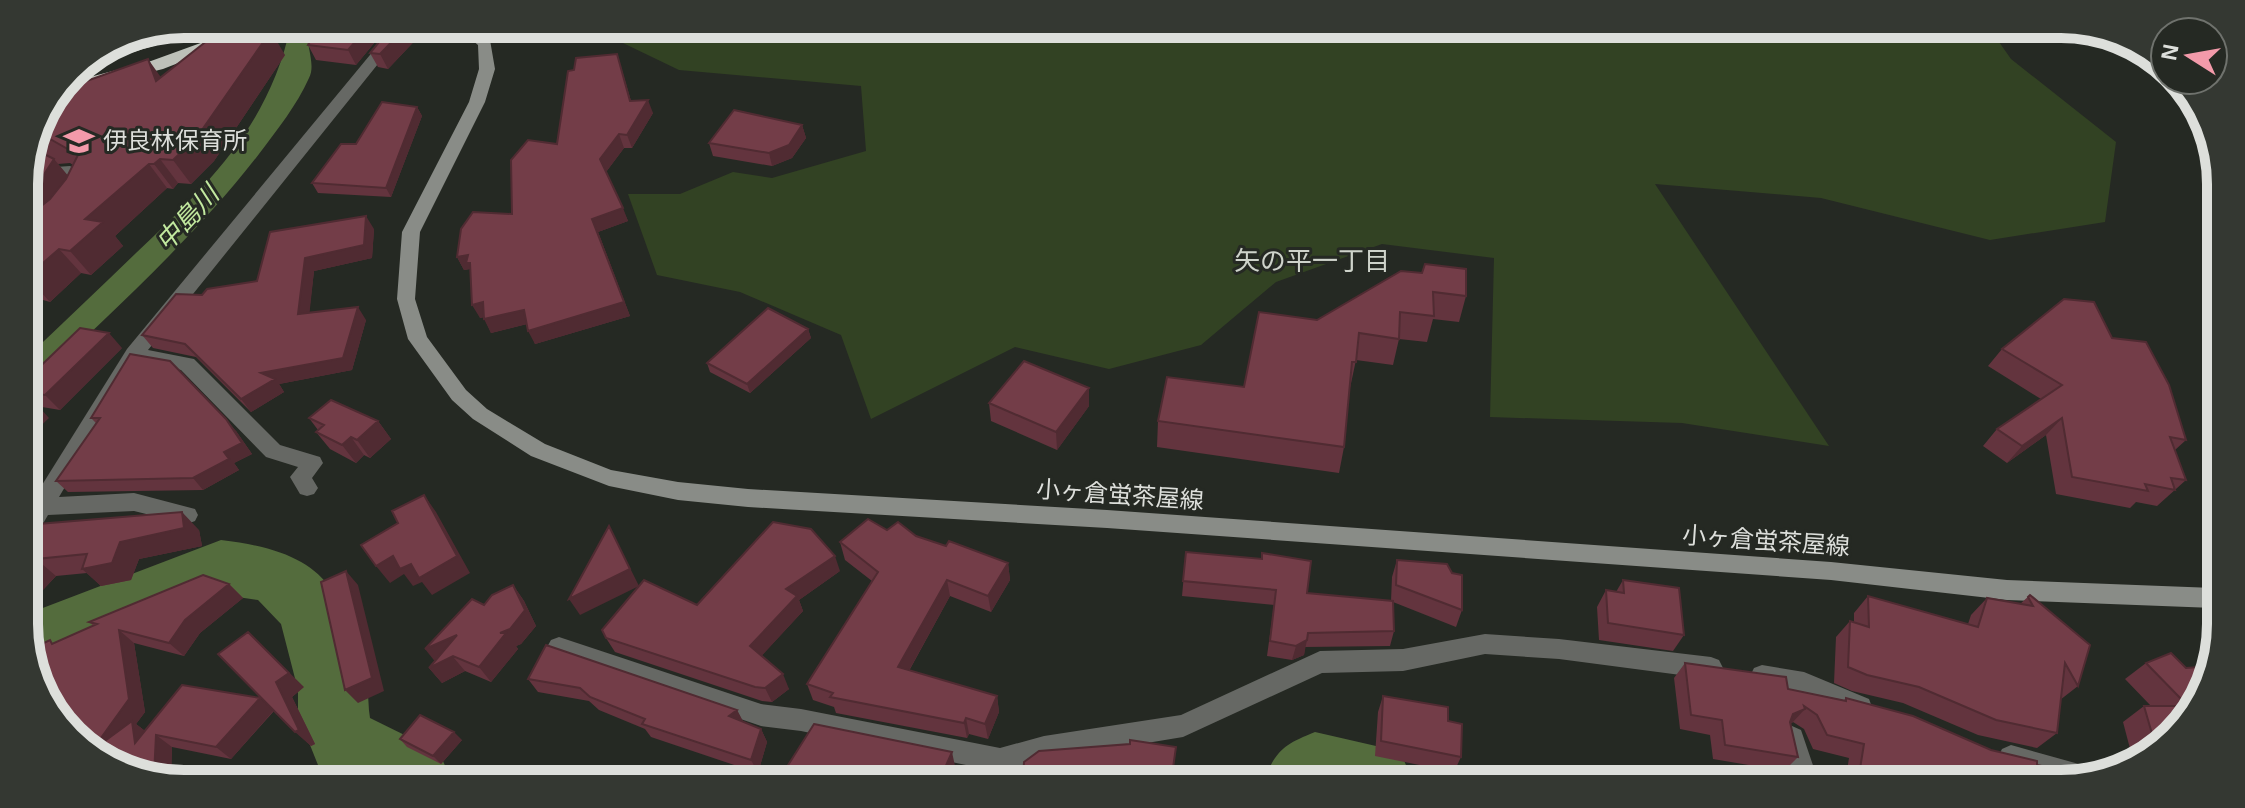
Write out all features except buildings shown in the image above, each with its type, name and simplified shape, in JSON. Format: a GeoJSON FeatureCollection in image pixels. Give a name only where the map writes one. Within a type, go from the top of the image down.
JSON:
{"type":"FeatureCollection","features":[{"type":"Feature","properties":{"kind":"highway"},"geometry":{"type":"LineString","coordinates":[[76,86],[157,65],[231,38]]}},
{"type":"Feature","properties":{"kind":"street"},"geometry":{"type":"LineString","coordinates":[[38,511],[134,354],[390,38]]}},
{"type":"Feature","properties":{"kind":"street","name":"小ヶ倉蛍茶屋線"},"geometry":{"type":"LineString","coordinates":[[478,38],[485,43],[487,69],[477,102],[411,232],[406,299],[418,339],[459,395],[480,414],[538,450],[609,478],[678,491],[748,498],[1107,519],[1831,571],[2007,590],[2207,598]]}},
{"type":"Feature","properties":{"kind":"street"},"geometry":{"type":"LineString","coordinates":[[38,172],[56,170],[80,175],[87,180],[85,190],[75,203]]}},
{"type":"Feature","properties":{"kind":"street"},"geometry":{"type":"LineString","coordinates":[[134,354],[187,364],[273,451],[313,463],[301,477],[307,488]]}},
{"type":"Feature","properties":{"kind":"street"},"geometry":{"type":"LineString","coordinates":[[40,507],[134,502],[187,515]]}},
{"type":"Feature","properties":{"kind":"street"},"geometry":{"type":"LineString","coordinates":[[559,647],[761,715],[801,720],[1000,760],[1044,748],[1183,726],[1320,662],[1403,660],[1485,644],[1559,649],[1742,672],[1804,683],[1847,704],[1888,714]]}},
{"type":"Feature","properties":{"kind":"street"},"geometry":{"type":"LineString","coordinates":[[1792,738],[1802,770]]}},
{"type":"Feature","properties":{"kind":"street"},"geometry":{"type":"LineString","coordinates":[[1987,752],[2064,770]]}},
{"type":"Feature","properties":{"kind":"shaded area"},"geometry":{"type":"Polygon","coordinates":[[[613,38],[1996,38],[2011,59],[2116,142],[2105,222],[1990,240],[1821,198],[1655,184],[1829,446],[1682,423],[1490,417],[1494,258],[1382,244],[1276,282],[1201,345],[1109,369],[1015,347],[871,419],[841,335],[740,292],[657,275],[628,194],[680,194],[733,172],[772,178],[866,151],[861,86],[679,70],[613,38]]]}},
{"type":"Feature","properties":{"kind":"water","name":"中島川"},"geometry":{"type":"Polygon","coordinates":[[[287,38],[308,38],[311,72],[280,127],[205,218],[38,383],[38,347],[188,203],[211,177],[252,123],[281,60],[287,38]]]}},
{"type":"Feature","properties":{"kind":"waterway"},"geometry":{"type":"LineString","coordinates":[[39,640],[221,567],[255,571],[281,580],[311,610],[333,690],[333,715],[343,741],[397,770]]}},
{"type":"Feature","properties":{"kind":"waterway"},"geometry":{"type":"LineString","coordinates":[[1312,770],[1315,767],[1328,770]]}},
{"type":"Feature","properties":{"kind":"place","name":"伊良林保育所"},"geometry":{"type":"Point","coordinates":[79,141]}},
{"type":"Feature","properties":{"kind":"district","name":"矢の平一丁目"},"geometry":{"type":"Point","coordinates":[1312,261]}}]}
